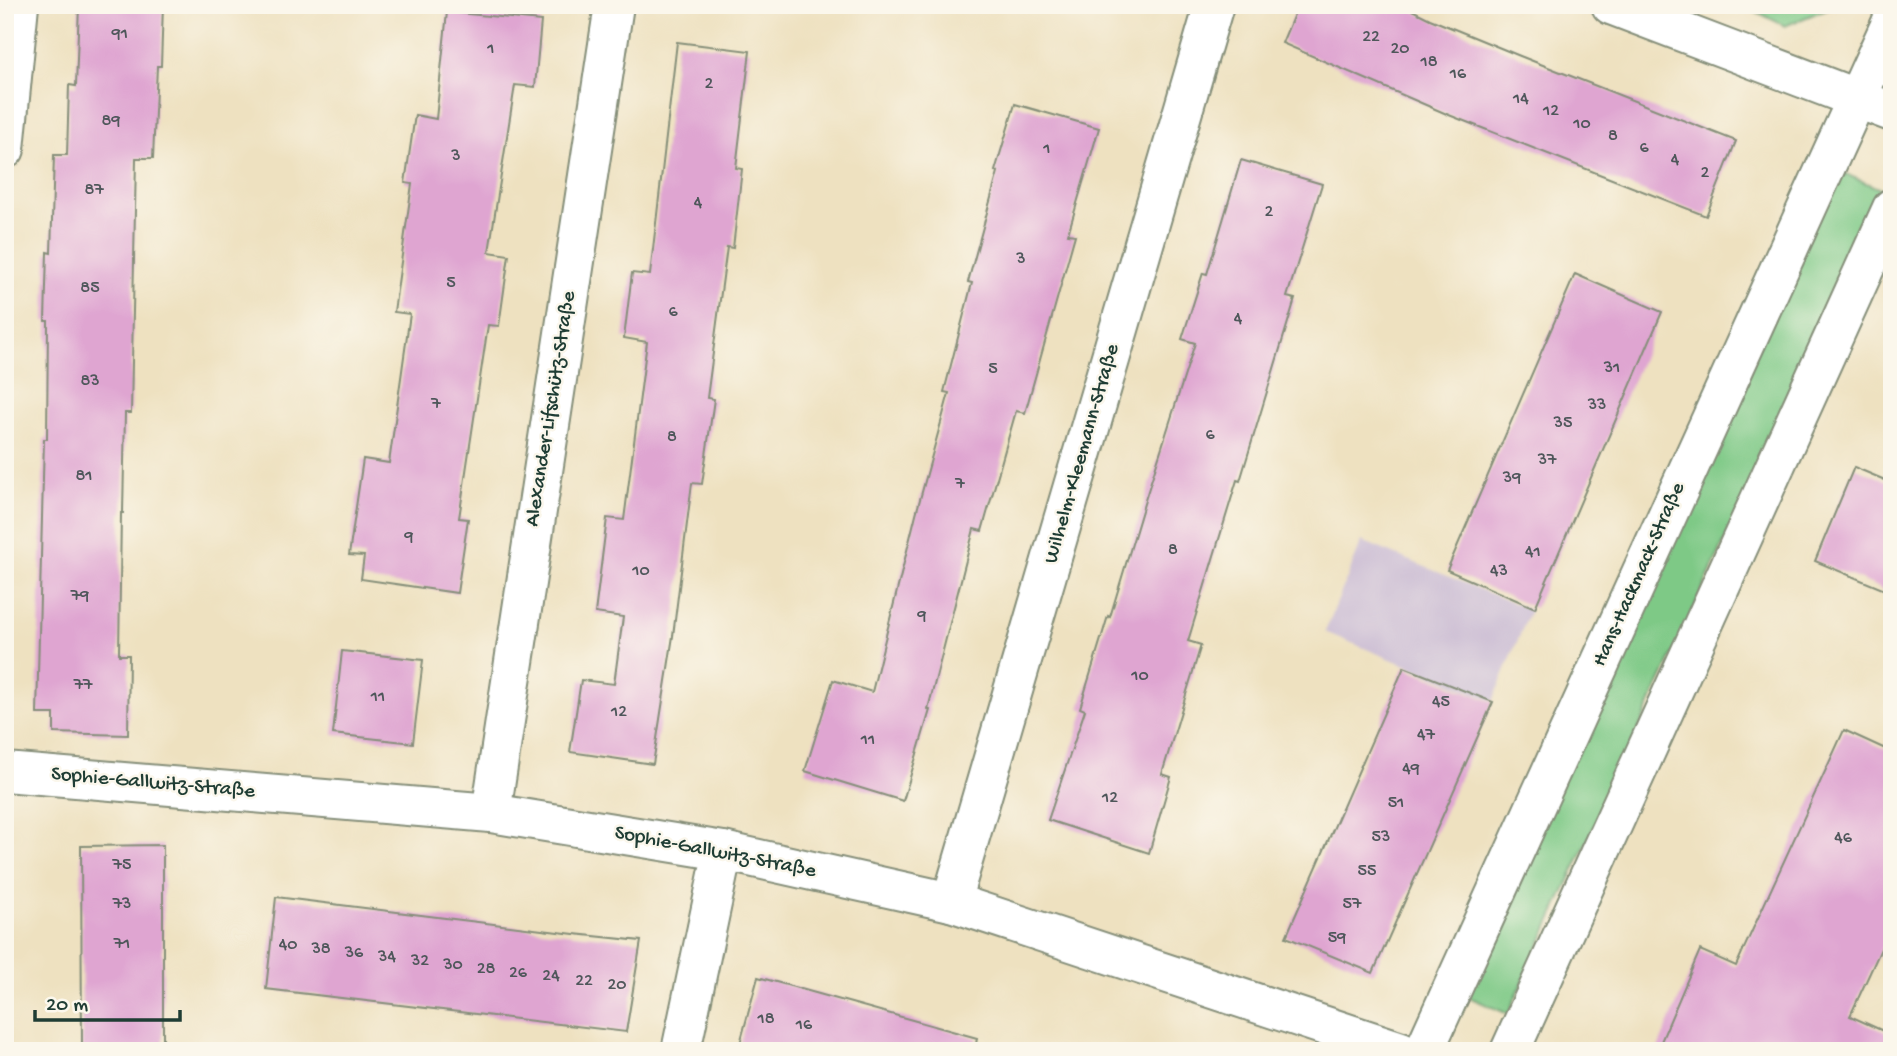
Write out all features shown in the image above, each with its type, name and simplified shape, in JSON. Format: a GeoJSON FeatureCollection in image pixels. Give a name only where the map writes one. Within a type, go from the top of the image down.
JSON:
{"type":"FeatureCollection","features":[{"type":"Feature","properties":{"kind":"street"},"geometry":{"type":"LineString","coordinates":[[5,149],[19,5]]}},
{"type":"Feature","properties":{"kind":"street","name":"Alexander-Lifschütz-Straße"},"geometry":{"type":"LineString","coordinates":[[491,813],[614,5]]}},
{"type":"Feature","properties":{"kind":"street","name":"Wilhelm-Kleemann-Straße"},"geometry":{"type":"LineString","coordinates":[[951,902],[1214,5]]}},
{"type":"Feature","properties":{"kind":"street"},"geometry":{"type":"LineString","coordinates":[[1611,5],[1892,112]]}},
{"type":"Feature","properties":{"kind":"street","name":"Hans-Hackmack-Straße"},"geometry":{"type":"LineString","coordinates":[[1424,1051],[1892,21]]}},
{"type":"Feature","properties":{"kind":"street"},"geometry":{"type":"LineString","coordinates":[[1510,1051],[1892,208]]}},
{"type":"Feature","properties":{"kind":"street","name":"Sophie-Gallwitz-Straße"},"geometry":{"type":"LineString","coordinates":[[5,772],[491,813],[723,851],[951,902],[1401,1051]]}},
{"type":"Feature","properties":{"kind":"street"},"geometry":{"type":"LineString","coordinates":[[681,1051],[723,851]]}},
{"type":"Feature","properties":{"kind":"shaded area"},"geometry":{"type":"Polygon","coordinates":[[[1362,541],[1530,610],[1493,701],[1325,632],[1362,541]]]}},
{"type":"Feature","properties":{"kind":"green space"},"geometry":{"type":"Polygon","coordinates":[[[1743,5],[1836,5],[1785,26],[1743,5]]]}},
{"type":"Feature","properties":{"kind":"green space"},"geometry":{"type":"Polygon","coordinates":[[[1838,171],[1885,191],[1508,1014],[1464,995],[1838,171]]]}},
{"type":"Feature","properties":{"kind":"building"},"geometry":{"type":"Polygon","coordinates":[[[79,5],[163,5],[153,158],[136,158],[131,413],[125,413],[119,655],[129,655],[128,735],[54,733],[54,714],[37,714],[44,439],[47,439],[47,252],[51,253],[54,155],[67,155],[69,85],[76,86],[79,5]]]}},
{"type":"Feature","properties":{"kind":"building"},"geometry":{"type":"Polygon","coordinates":[[[1298,5],[1402,5],[1520,56],[1736,141],[1706,216],[1449,115],[1282,43],[1298,5]]]}},
{"type":"Feature","properties":{"kind":"building"},"geometry":{"type":"Polygon","coordinates":[[[447,12],[541,21],[535,87],[515,85],[489,252],[509,255],[499,326],[488,325],[459,518],[468,519],[457,593],[361,579],[364,556],[349,555],[363,459],[389,463],[410,314],[394,312],[412,184],[405,183],[415,115],[436,119],[447,12]]]}},
{"type":"Feature","properties":{"kind":"building"},"geometry":{"type":"Polygon","coordinates":[[[677,42],[750,51],[736,168],[742,169],[733,248],[727,247],[707,398],[714,399],[702,484],[692,483],[673,636],[653,764],[570,752],[581,680],[614,684],[623,617],[595,613],[607,518],[624,520],[647,342],[624,338],[632,273],[650,275],[677,42]]]}},
{"type":"Feature","properties":{"kind":"building"},"geometry":{"type":"Polygon","coordinates":[[[1015,104],[1099,128],[1068,234],[1075,235],[1025,413],[1016,411],[982,531],[974,529],[928,709],[930,710],[903,801],[805,771],[833,680],[872,692],[949,393],[944,392],[972,283],[968,282],[998,172],[995,171],[1015,104]]]}},
{"type":"Feature","properties":{"kind":"building"},"geometry":{"type":"Polygon","coordinates":[[[1241,160],[1322,184],[1287,297],[1295,299],[1188,641],[1201,645],[1162,774],[1171,777],[1149,853],[1048,820],[1085,710],[1080,708],[1195,343],[1182,339],[1203,273],[1207,274],[1241,160]]]}},
{"type":"Feature","properties":{"kind":"building"},"geometry":{"type":"Polygon","coordinates":[[[1575,274],[1662,312],[1535,608],[1447,570],[1575,274]]]}},
{"type":"Feature","properties":{"kind":"building"},"geometry":{"type":"Polygon","coordinates":[[[1854,467],[1892,483],[1892,593],[1815,561],[1854,467]]]}},
{"type":"Feature","properties":{"kind":"building"},"geometry":{"type":"Polygon","coordinates":[[[342,651],[423,660],[413,743],[333,734],[342,651]]]}},
{"type":"Feature","properties":{"kind":"building"},"geometry":{"type":"Polygon","coordinates":[[[1404,667],[1493,702],[1373,973],[1286,937],[1404,667]]]}},
{"type":"Feature","properties":{"kind":"building"},"geometry":{"type":"Polygon","coordinates":[[[1844,730],[1892,752],[1892,925],[1850,1016],[1892,1035],[1892,1051],[1657,1051],[1700,950],[1736,966],[1844,730]]]}},
{"type":"Feature","properties":{"kind":"building"},"geometry":{"type":"Polygon","coordinates":[[[163,845],[163,1051],[82,1051],[81,846],[163,845]]]}},
{"type":"Feature","properties":{"kind":"building"},"geometry":{"type":"Polygon","coordinates":[[[276,897],[641,941],[626,1032],[266,989],[276,897]]]}},
{"type":"Feature","properties":{"kind":"building"},"geometry":{"type":"Polygon","coordinates":[[[758,977],[977,1038],[975,1051],[738,1051],[758,977]]]}}]}
